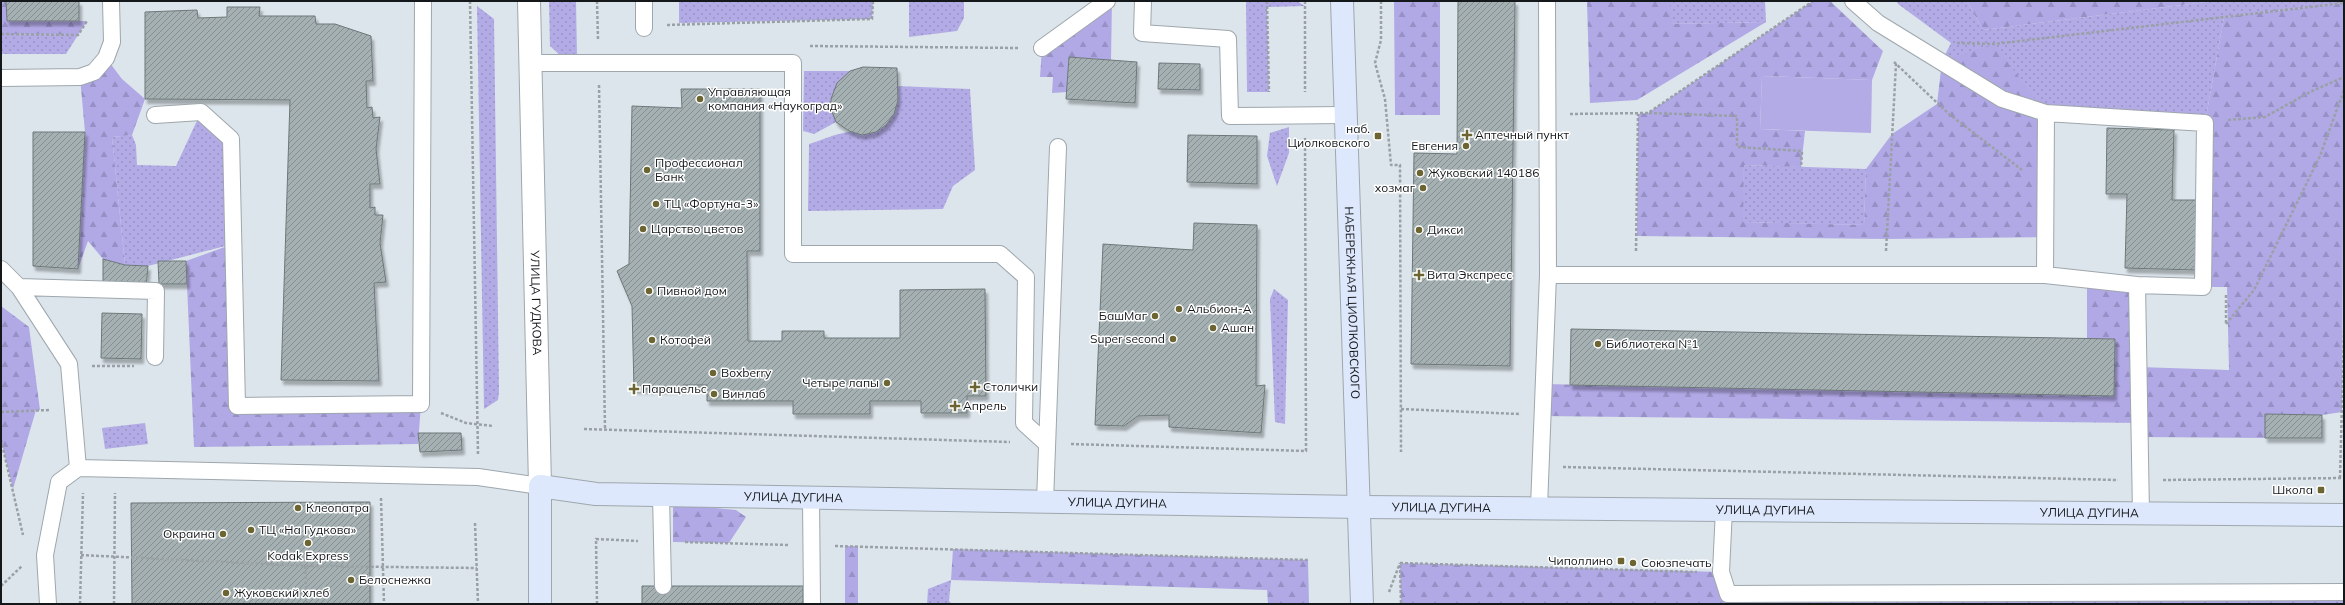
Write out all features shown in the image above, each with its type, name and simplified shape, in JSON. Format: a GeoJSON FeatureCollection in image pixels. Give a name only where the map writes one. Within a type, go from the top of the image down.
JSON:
{"type":"FeatureCollection","features":[{"type":"Feature","properties":{"kind":"main road","name":"НАБЕРЕЖНАЯ ЦИОЛКОВСКОГО"},"geometry":{"type":"LineString","coordinates":[[1342,1],[1344,115],[1360,507],[1362,604]]}},
{"type":"Feature","properties":{"kind":"main road","name":"УЛИЦА ДУГИНА"},"geometry":{"type":"LineString","coordinates":[[540,486],[596,494],[1045,502],[1360,507],[1539,507],[2344,515]]}},
{"type":"Feature","properties":{"kind":"main road","name":"УЛИЦА ГУДКОВА"},"geometry":{"type":"LineString","coordinates":[[540,486],[540,604]]}},
{"type":"Feature","properties":{"kind":"street","name":"УЛИЦА ГУДКОВА"},"geometry":{"type":"LineString","coordinates":[[529,1],[540,486]]}},
{"type":"Feature","properties":{"kind":"lane"},"geometry":{"type":"LineString","coordinates":[[1,78],[80,77],[94,72],[106,58],[112,42],[111,1]]}},
{"type":"Feature","properties":{"kind":"lane"},"geometry":{"type":"LineString","coordinates":[[155,115],[201,112],[231,139],[236,406],[421,404],[423,1]]}},
{"type":"Feature","properties":{"kind":"lane"},"geometry":{"type":"LineString","coordinates":[[644,1],[644,28]]}},
{"type":"Feature","properties":{"kind":"lane"},"geometry":{"type":"LineString","coordinates":[[1042,48],[1107,1]]}},
{"type":"Feature","properties":{"kind":"lane"},"geometry":{"type":"LineString","coordinates":[[1143,1],[1142,33],[1228,39],[1230,116],[1270,117],[1344,115]]}},
{"type":"Feature","properties":{"kind":"lane"},"geometry":{"type":"LineString","coordinates":[[1539,507],[1548,275],[1546,1]]}},
{"type":"Feature","properties":{"kind":"lane"},"geometry":{"type":"LineString","coordinates":[[1548,275],[2045,275],[2136,286],[2203,287],[2205,123],[2046,113],[2002,99],[1878,23],[1853,1]]}},
{"type":"Feature","properties":{"kind":"lane"},"geometry":{"type":"LineString","coordinates":[[530,63],[793,63],[793,254],[1000,254],[1026,277],[1024,423],[1046,443]]}},
{"type":"Feature","properties":{"kind":"lane"},"geometry":{"type":"LineString","coordinates":[[2045,275],[2046,113]]}},
{"type":"Feature","properties":{"kind":"lane"},"geometry":{"type":"LineString","coordinates":[[1045,502],[1058,147]]}},
{"type":"Feature","properties":{"kind":"lane"},"geometry":{"type":"LineString","coordinates":[[1,269],[19,287],[69,364],[81,468]]}},
{"type":"Feature","properties":{"kind":"lane"},"geometry":{"type":"LineString","coordinates":[[2136,286],[2142,481],[2141,514]]}},
{"type":"Feature","properties":{"kind":"lane"},"geometry":{"type":"LineString","coordinates":[[19,287],[156,291],[155,357]]}},
{"type":"Feature","properties":{"kind":"lane"},"geometry":{"type":"LineString","coordinates":[[48,604],[45,555],[59,482],[81,468],[478,477],[540,486]]}},
{"type":"Feature","properties":{"kind":"lane"},"geometry":{"type":"LineString","coordinates":[[661,495],[663,586]]}},
{"type":"Feature","properties":{"kind":"lane"},"geometry":{"type":"LineString","coordinates":[[811,497],[812,604]]}},
{"type":"Feature","properties":{"kind":"lane"},"geometry":{"type":"LineString","coordinates":[[1724,509],[1721,572],[1728,594],[1984,598],[2344,592]]}},
{"type":"Feature","properties":{"kind":"path"},"geometry":{"type":"LineString","coordinates":[[470,1],[478,454]]}},
{"type":"Feature","properties":{"kind":"path"},"geometry":{"type":"LineString","coordinates":[[597,1],[605,429]]}},
{"type":"Feature","properties":{"kind":"path"},"geometry":{"type":"LineString","coordinates":[[644,28],[679,23],[872,19],[872,1]]}},
{"type":"Feature","properties":{"kind":"path"},"geometry":{"type":"LineString","coordinates":[[1267,1],[1270,117]]}},
{"type":"Feature","properties":{"kind":"path"},"geometry":{"type":"LineString","coordinates":[[584,429],[1306,451],[1304,1]]}},
{"type":"Feature","properties":{"kind":"path"},"geometry":{"type":"LineString","coordinates":[[1381,1],[1381,40],[1375,63],[1385,99],[1391,165],[1400,165],[1401,452]]}},
{"type":"Feature","properties":{"kind":"path"},"geometry":{"type":"LineString","coordinates":[[1648,113],[1813,1]]}},
{"type":"Feature","properties":{"kind":"path"},"geometry":{"type":"LineString","coordinates":[[1951,43],[1994,44],[2344,3]]}},
{"type":"Feature","properties":{"kind":"path"},"geometry":{"type":"LineString","coordinates":[[1,34],[78,35],[88,21]]}},
{"type":"Feature","properties":{"kind":"path"},"geometry":{"type":"LineString","coordinates":[[803,46],[1042,48]]}},
{"type":"Feature","properties":{"kind":"path"},"geometry":{"type":"LineString","coordinates":[[1892,60],[1949,114],[2046,188]]}},
{"type":"Feature","properties":{"kind":"path"},"geometry":{"type":"LineString","coordinates":[[1886,275],[1896,64]]}},
{"type":"Feature","properties":{"kind":"path"},"geometry":{"type":"LineString","coordinates":[[2205,123],[2265,117],[2310,92],[2344,77]]}},
{"type":"Feature","properties":{"kind":"path"},"geometry":{"type":"LineString","coordinates":[[2226,324],[2254,290],[2320,156],[2344,90]]}},
{"type":"Feature","properties":{"kind":"path"},"geometry":{"type":"LineString","coordinates":[[1547,114],[1648,113],[1737,116],[1737,147],[1802,151],[1801,167]]}},
{"type":"Feature","properties":{"kind":"path"},"geometry":{"type":"LineString","coordinates":[[1636,276],[1638,114]]}},
{"type":"Feature","properties":{"kind":"path"},"geometry":{"type":"LineString","coordinates":[[2340,478],[2344,330]]}},
{"type":"Feature","properties":{"kind":"path"},"geometry":{"type":"LineString","coordinates":[[69,364],[131,368],[155,357]]}},
{"type":"Feature","properties":{"kind":"path"},"geometry":{"type":"LineString","coordinates":[[421,404],[466,423],[493,426]]}},
{"type":"Feature","properties":{"kind":"path"},"geometry":{"type":"LineString","coordinates":[[1,412],[73,409]]}},
{"type":"Feature","properties":{"kind":"path"},"geometry":{"type":"LineString","coordinates":[[1401,409],[1542,416]]}},
{"type":"Feature","properties":{"kind":"path"},"geometry":{"type":"LineString","coordinates":[[1,440],[24,536]]}},
{"type":"Feature","properties":{"kind":"path"},"geometry":{"type":"LineString","coordinates":[[1540,466],[2142,481],[2236,478],[2344,478]]}},
{"type":"Feature","properties":{"kind":"path"},"geometry":{"type":"LineString","coordinates":[[80,604],[81,468]]}},
{"type":"Feature","properties":{"kind":"path"},"geometry":{"type":"LineString","coordinates":[[381,475],[384,604]]}},
{"type":"Feature","properties":{"kind":"path"},"geometry":{"type":"LineString","coordinates":[[114,604],[115,488]]}},
{"type":"Feature","properties":{"kind":"path"},"geometry":{"type":"LineString","coordinates":[[475,523],[478,604]]}},
{"type":"Feature","properties":{"kind":"path"},"geometry":{"type":"LineString","coordinates":[[597,604],[596,539],[1308,560]]}},
{"type":"Feature","properties":{"kind":"path"},"geometry":{"type":"LineString","coordinates":[[81,555],[305,566],[477,568]]}},
{"type":"Feature","properties":{"kind":"path"},"geometry":{"type":"LineString","coordinates":[[1388,595],[1400,563],[1401,604]]}},
{"type":"Feature","properties":{"kind":"path"},"geometry":{"type":"LineString","coordinates":[[305,566],[307,604]]}},
{"type":"Feature","properties":{"kind":"shaded area"},"geometry":{"type":"Polygon","coordinates":[[[549,1],[576,1],[577,57],[561,56],[550,46],[549,1]]]}},
{"type":"Feature","properties":{"kind":"shaded area"},"geometry":{"type":"Polygon","coordinates":[[[679,1],[873,1],[872,19],[679,23],[679,1]]]}},
{"type":"Feature","properties":{"kind":"shaded area"},"geometry":{"type":"Polygon","coordinates":[[[909,1],[964,1],[964,18],[957,31],[909,37],[909,1]]]}},
{"type":"Feature","properties":{"kind":"shaded area"},"geometry":{"type":"Polygon","coordinates":[[[1246,1],[1297,1],[1305,6],[1267,7],[1269,92],[1247,92],[1246,1]]]}},
{"type":"Feature","properties":{"kind":"shaded area"},"geometry":{"type":"Polygon","coordinates":[[[1670,1],[1765,1],[1766,22],[1670,24],[1670,1]]]}},
{"type":"Feature","properties":{"kind":"shaded area"},"geometry":{"type":"Polygon","coordinates":[[[1897,1],[1967,1],[1983,30],[2214,1],[2344,1],[2344,3],[2224,17],[2205,123],[2046,113],[1942,61],[1951,43],[1898,4],[1897,1]]]}},
{"type":"Feature","properties":{"kind":"shaded area"},"geometry":{"type":"Polygon","coordinates":[[[477,6],[494,19],[499,392],[498,400],[484,409],[477,6]]]}},
{"type":"Feature","properties":{"kind":"shaded area"},"geometry":{"type":"Polygon","coordinates":[[[1,34],[78,35],[66,54],[1,54],[1,34]]]}},
{"type":"Feature","properties":{"kind":"shaded area"},"geometry":{"type":"Polygon","coordinates":[[[804,71],[850,71],[839,83],[833,94],[832,107],[836,122],[814,134],[803,131],[804,71]]]}},
{"type":"Feature","properties":{"kind":"shaded area"},"geometry":{"type":"Polygon","coordinates":[[[1762,76],[1872,80],[1871,133],[1760,129],[1762,76]]]}},
{"type":"Feature","properties":{"kind":"shaded area"},"geometry":{"type":"Polygon","coordinates":[[[897,86],[970,89],[975,170],[953,186],[943,209],[808,211],[809,144],[848,132],[863,134],[880,130],[886,125],[894,111],[897,86]]]}},
{"type":"Feature","properties":{"kind":"shaded area"},"geometry":{"type":"Polygon","coordinates":[[[201,112],[231,139],[233,244],[148,266],[125,265],[112,137],[132,135],[136,145],[137,165],[176,166],[201,112]]]}},
{"type":"Feature","properties":{"kind":"shaded area"},"geometry":{"type":"Polygon","coordinates":[[[1289,127],[1289,153],[1277,186],[1267,156],[1270,133],[1289,127]]]}},
{"type":"Feature","properties":{"kind":"shaded area"},"geometry":{"type":"Polygon","coordinates":[[[1744,165],[1866,169],[1864,225],[1742,222],[1744,165]]]}},
{"type":"Feature","properties":{"kind":"shaded area"},"geometry":{"type":"Polygon","coordinates":[[[1274,289],[1288,300],[1285,424],[1275,422],[1270,299],[1274,289]]]}},
{"type":"Feature","properties":{"kind":"shaded area"},"geometry":{"type":"Polygon","coordinates":[[[145,423],[148,444],[105,449],[102,428],[145,423]]]}},
{"type":"Feature","properties":{"kind":"shaded area"},"geometry":{"type":"Polygon","coordinates":[[[951,580],[949,601],[952,604],[927,604],[928,589],[951,580]]]}},
{"type":"Feature","properties":{"kind":"green space"},"geometry":{"type":"Polygon","coordinates":[[[1,1],[6,1],[7,21],[87,21],[78,35],[1,34],[1,1]]]}},
{"type":"Feature","properties":{"kind":"green space"},"geometry":{"type":"Polygon","coordinates":[[[1112,1],[1111,60],[1069,57],[1067,92],[1052,93],[1053,77],[1040,77],[1042,48],[1112,1]]]}},
{"type":"Feature","properties":{"kind":"green space"},"geometry":{"type":"Polygon","coordinates":[[[1394,1],[1440,1],[1440,115],[1395,115],[1394,1]]]}},
{"type":"Feature","properties":{"kind":"green space"},"geometry":{"type":"Polygon","coordinates":[[[1587,1],[1670,1],[1671,24],[1766,22],[1637,100],[1590,103],[1587,1]]]}},
{"type":"Feature","properties":{"kind":"green space"},"geometry":{"type":"Polygon","coordinates":[[[1813,1],[1830,1],[1883,51],[1872,80],[1762,76],[1760,129],[1805,131],[1801,167],[1744,165],[1743,222],[1864,225],[1866,169],[1892,134],[1937,104],[1942,61],[1994,44],[2046,113],[2045,237],[1886,239],[1637,236],[1638,114],[1648,113],[1813,1]]]}},
{"type":"Feature","properties":{"kind":"green space"},"geometry":{"type":"Polygon","coordinates":[[[1967,1],[2214,1],[1983,30],[1967,1]]]}},
{"type":"Feature","properties":{"kind":"green space"},"geometry":{"type":"Polygon","coordinates":[[[2344,3],[2342,412],[2322,415],[2266,414],[2265,438],[2140,437],[2140,423],[1542,416],[1543,384],[2114,396],[2115,339],[2087,339],[2087,280],[2137,285],[2139,367],[2229,370],[2227,287],[2203,287],[2205,123],[2224,17],[2344,3]]]}},
{"type":"Feature","properties":{"kind":"green space"},"geometry":{"type":"Polygon","coordinates":[[[106,58],[122,79],[145,99],[132,135],[112,137],[125,265],[103,259],[88,241],[78,269],[85,132],[80,77],[106,58]]]}},
{"type":"Feature","properties":{"kind":"green space"},"geometry":{"type":"Polygon","coordinates":[[[233,244],[237,406],[421,404],[418,444],[194,447],[186,261],[233,244]]]}},
{"type":"Feature","properties":{"kind":"green space"},"geometry":{"type":"Polygon","coordinates":[[[1,306],[29,327],[40,410],[36,410],[13,489],[1,440],[1,306]]]}},
{"type":"Feature","properties":{"kind":"green space"},"geometry":{"type":"Polygon","coordinates":[[[673,504],[736,510],[746,517],[729,543],[673,542],[673,504]]]}},
{"type":"Feature","properties":{"kind":"green space"},"geometry":{"type":"Polygon","coordinates":[[[845,546],[858,546],[858,604],[845,604],[845,546]]]}},
{"type":"Feature","properties":{"kind":"green space"},"geometry":{"type":"Polygon","coordinates":[[[953,549],[1308,560],[1309,604],[1268,604],[1267,590],[951,580],[953,549]]]}},
{"type":"Feature","properties":{"kind":"green space"},"geometry":{"type":"Polygon","coordinates":[[[1400,563],[1721,572],[1728,594],[2344,592],[2344,604],[1401,604],[1400,563]]]}},
{"type":"Feature","properties":{"kind":"building"},"geometry":{"type":"Polygon","coordinates":[[[6,1],[79,1],[79,21],[7,21],[6,1]]]}},
{"type":"Feature","properties":{"kind":"building"},"geometry":{"type":"Polygon","coordinates":[[[1458,1],[1515,1],[1510,366],[1411,364],[1414,153],[1457,154],[1458,1]]]}},
{"type":"Feature","properties":{"kind":"building"},"geometry":{"type":"Polygon","coordinates":[[[227,7],[260,7],[259,16],[315,16],[316,24],[335,24],[371,36],[373,81],[366,81],[367,108],[372,107],[373,118],[380,117],[376,149],[380,184],[370,184],[370,208],[375,207],[375,215],[383,215],[380,243],[386,282],[374,283],[379,381],[281,380],[290,100],[145,99],[145,12],[197,10],[198,18],[227,17],[227,7]]]}},
{"type":"Feature","properties":{"kind":"building"},"geometry":{"type":"Polygon","coordinates":[[[1069,57],[1137,62],[1135,103],[1066,99],[1069,57]]]}},
{"type":"Feature","properties":{"kind":"building"},"geometry":{"type":"Polygon","coordinates":[[[1159,63],[1200,64],[1200,90],[1158,89],[1159,63]]]}},
{"type":"Feature","properties":{"kind":"building"},"geometry":{"type":"Polygon","coordinates":[[[863,67],[897,68],[898,100],[894,114],[886,125],[876,132],[862,135],[849,131],[836,122],[831,109],[831,99],[837,83],[850,71],[863,67]]]}},
{"type":"Feature","properties":{"kind":"building"},"geometry":{"type":"Polygon","coordinates":[[[681,89],[760,89],[760,251],[747,251],[748,341],[782,341],[782,331],[824,331],[824,338],[900,338],[900,290],[985,289],[986,396],[967,396],[967,413],[921,413],[921,401],[870,401],[870,414],[793,414],[793,401],[707,401],[707,385],[683,385],[684,389],[634,389],[632,306],[617,271],[629,264],[632,106],[682,108],[681,89]]]}},
{"type":"Feature","properties":{"kind":"building"},"geometry":{"type":"Polygon","coordinates":[[[2107,128],[2174,130],[2172,200],[2198,200],[2196,270],[2125,268],[2127,194],[2106,194],[2107,128]]]}},
{"type":"Feature","properties":{"kind":"building"},"geometry":{"type":"Polygon","coordinates":[[[33,132],[85,132],[78,269],[33,266],[33,132]]]}},
{"type":"Feature","properties":{"kind":"building"},"geometry":{"type":"Polygon","coordinates":[[[1188,135],[1257,136],[1257,184],[1187,182],[1188,135]]]}},
{"type":"Feature","properties":{"kind":"building"},"geometry":{"type":"Polygon","coordinates":[[[1194,223],[1257,225],[1256,386],[1265,385],[1261,433],[1169,427],[1169,415],[1138,416],[1124,426],[1095,425],[1103,244],[1193,250],[1194,223]]]}},
{"type":"Feature","properties":{"kind":"building"},"geometry":{"type":"Polygon","coordinates":[[[103,259],[125,265],[148,266],[146,287],[103,287],[103,259]]]}},
{"type":"Feature","properties":{"kind":"building"},"geometry":{"type":"Polygon","coordinates":[[[158,261],[186,261],[187,284],[159,284],[158,261]]]}},
{"type":"Feature","properties":{"kind":"building"},"geometry":{"type":"Polygon","coordinates":[[[102,313],[142,314],[141,359],[101,358],[102,313]]]}},
{"type":"Feature","properties":{"kind":"building"},"geometry":{"type":"Polygon","coordinates":[[[1571,329],[2115,339],[2114,396],[1570,385],[1571,329]]]}},
{"type":"Feature","properties":{"kind":"building"},"geometry":{"type":"Polygon","coordinates":[[[2265,414],[2322,415],[2322,438],[2265,438],[2265,414]]]}},
{"type":"Feature","properties":{"kind":"building"},"geometry":{"type":"Polygon","coordinates":[[[418,433],[461,433],[462,450],[420,452],[418,433]]]}},
{"type":"Feature","properties":{"kind":"building","name":"ТЦ «На Гудкова»"},"geometry":{"type":"Polygon","coordinates":[[[370,502],[370,604],[132,604],[131,503],[370,502]]]}},
{"type":"Feature","properties":{"kind":"building"},"geometry":{"type":"Polygon","coordinates":[[[642,586],[803,586],[803,604],[642,604],[642,586]]]}},
{"type":"Feature","properties":{"kind":"place","name":"Управляющая компания «Наукоград»"},"geometry":{"type":"Point","coordinates":[700,99]}},
{"type":"Feature","properties":{"kind":"place","name":"Аптечный пункт"},"geometry":{"type":"Point","coordinates":[1467,135]}},
{"type":"Feature","properties":{"kind":"place","name":"наб. Циолковского"},"geometry":{"type":"Point","coordinates":[1378,136]}},
{"type":"Feature","properties":{"kind":"place","name":"Евгения"},"geometry":{"type":"Point","coordinates":[1466,146]}},
{"type":"Feature","properties":{"kind":"place","name":"Профессионал Банк"},"geometry":{"type":"Point","coordinates":[647,170]}},
{"type":"Feature","properties":{"kind":"place","name":"Жуковский 140186"},"geometry":{"type":"Point","coordinates":[1420,173]}},
{"type":"Feature","properties":{"kind":"place","name":"хозмаг"},"geometry":{"type":"Point","coordinates":[1423,188]}},
{"type":"Feature","properties":{"kind":"place","name":"ТЦ «Фортуна-3»"},"geometry":{"type":"Point","coordinates":[656,204]}},
{"type":"Feature","properties":{"kind":"place","name":"Царство цветов"},"geometry":{"type":"Point","coordinates":[643,229]}},
{"type":"Feature","properties":{"kind":"place","name":"Дикси"},"geometry":{"type":"Point","coordinates":[1419,230]}},
{"type":"Feature","properties":{"kind":"place","name":"Вита Экспресс"},"geometry":{"type":"Point","coordinates":[1419,275]}},
{"type":"Feature","properties":{"kind":"place","name":"Пивной дом"},"geometry":{"type":"Point","coordinates":[649,291]}},
{"type":"Feature","properties":{"kind":"place","name":"Альбион-А"},"geometry":{"type":"Point","coordinates":[1179,309]}},
{"type":"Feature","properties":{"kind":"place","name":"БашМаг"},"geometry":{"type":"Point","coordinates":[1155,316]}},
{"type":"Feature","properties":{"kind":"place","name":"Ашан"},"geometry":{"type":"Point","coordinates":[1213,328]}},
{"type":"Feature","properties":{"kind":"place","name":"Super second"},"geometry":{"type":"Point","coordinates":[1173,339]}},
{"type":"Feature","properties":{"kind":"place","name":"Котофей"},"geometry":{"type":"Point","coordinates":[652,340]}},
{"type":"Feature","properties":{"kind":"place","name":"Библиотека №1"},"geometry":{"type":"Point","coordinates":[1598,344]}},
{"type":"Feature","properties":{"kind":"place","name":"Boxberry"},"geometry":{"type":"Point","coordinates":[713,373]}},
{"type":"Feature","properties":{"kind":"place","name":"Четыре лапы"},"geometry":{"type":"Point","coordinates":[887,383]}},
{"type":"Feature","properties":{"kind":"place","name":"Столички"},"geometry":{"type":"Point","coordinates":[975,387]}},
{"type":"Feature","properties":{"kind":"place","name":"Парацельс"},"geometry":{"type":"Point","coordinates":[634,389]}},
{"type":"Feature","properties":{"kind":"place","name":"Винлаб"},"geometry":{"type":"Point","coordinates":[714,394]}},
{"type":"Feature","properties":{"kind":"place","name":"Апрель"},"geometry":{"type":"Point","coordinates":[955,406]}},
{"type":"Feature","properties":{"kind":"place","name":"Школа"},"geometry":{"type":"Point","coordinates":[2321,490]}},
{"type":"Feature","properties":{"kind":"place","name":"Клеопатра"},"geometry":{"type":"Point","coordinates":[298,508]}},
{"type":"Feature","properties":{"kind":"place","name":"ТЦ «На Гудкова»"},"geometry":{"type":"Point","coordinates":[251,530]}},
{"type":"Feature","properties":{"kind":"place","name":"Окраина"},"geometry":{"type":"Point","coordinates":[223,534]}},
{"type":"Feature","properties":{"kind":"place","name":"Kodak Express"},"geometry":{"type":"Point","coordinates":[308,543]}},
{"type":"Feature","properties":{"kind":"place","name":"Чиполлино"},"geometry":{"type":"Point","coordinates":[1621,561]}},
{"type":"Feature","properties":{"kind":"place","name":"Союзпечать"},"geometry":{"type":"Point","coordinates":[1633,563]}},
{"type":"Feature","properties":{"kind":"place","name":"Белоснежка"},"geometry":{"type":"Point","coordinates":[351,580]}},
{"type":"Feature","properties":{"kind":"place","name":"Жуковский хлеб"},"geometry":{"type":"Point","coordinates":[226,593]}}]}
